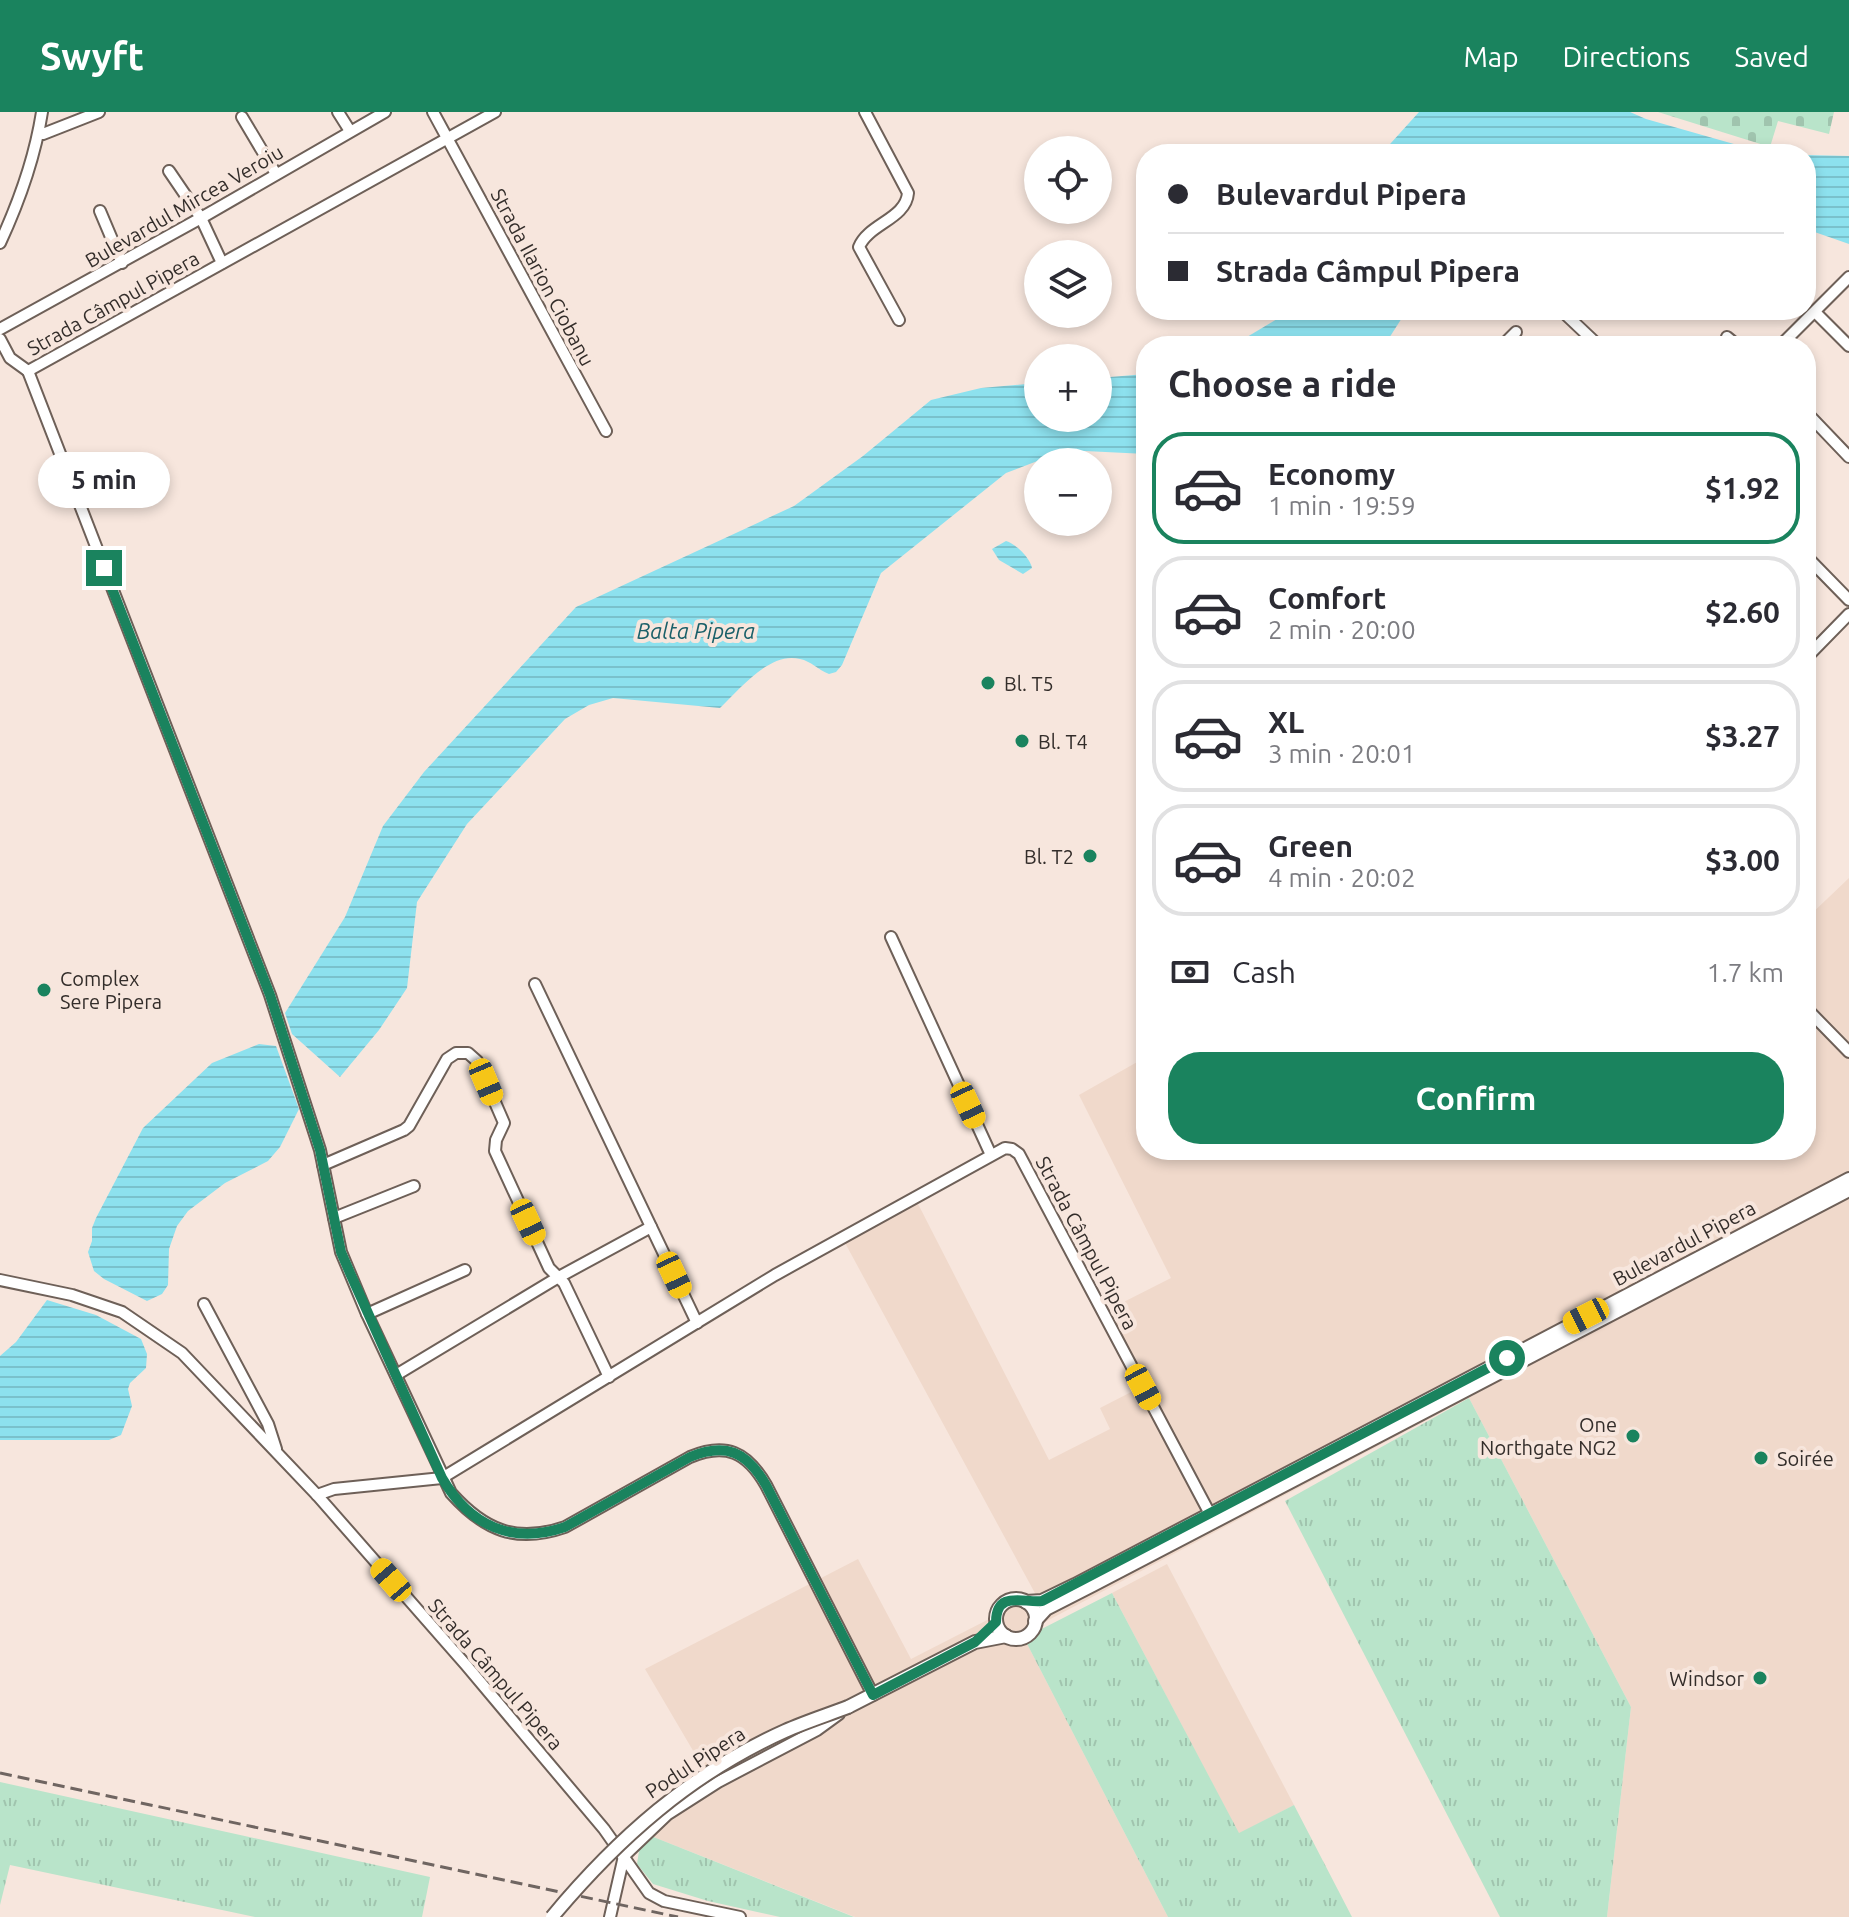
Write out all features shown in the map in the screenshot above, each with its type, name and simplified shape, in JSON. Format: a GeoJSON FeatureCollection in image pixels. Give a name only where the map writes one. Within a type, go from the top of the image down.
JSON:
{"type":"FeatureCollection","features":[{"type":"Feature","properties":{"kind":"main road","name":"Bulevardul Pipera"},"geometry":{"type":"LineString","coordinates":[[1026,1602],[1042,1601],[1849,1179]]}},
{"type":"Feature","properties":{"kind":"main road","name":"Bulevardul Pipera"},"geometry":{"type":"LineString","coordinates":[[1035,1621],[1046,1609],[1849,1190]]}},
{"type":"Feature","properties":{"kind":"main road"},"geometry":{"type":"LineString","coordinates":[[975,1642],[1006,1636],[1022,1637],[1031,1631],[1035,1621],[1033,1610],[1026,1602],[1015,1599],[1004,1603],[997,1611],[996,1622],[1006,1636]]}},
{"type":"Feature","properties":{"kind":"main road"},"geometry":{"type":"LineString","coordinates":[[848,1707],[975,1642],[996,1622]]}},
{"type":"Feature","properties":{"kind":"main road","name":"Podul Pipera"},"geometry":{"type":"LineString","coordinates":[[552,1917],[603,1858],[646,1818],[686,1787],[764,1740],[848,1707]]}},
{"type":"Feature","properties":{"kind":"street"},"geometry":{"type":"LineString","coordinates":[[0,243],[16,210],[42,112]]}},
{"type":"Feature","properties":{"kind":"street"},"geometry":{"type":"LineString","coordinates":[[39,132],[43,134],[99,112]]}},
{"type":"Feature","properties":{"kind":"street"},"geometry":{"type":"LineString","coordinates":[[338,112],[350,131]]}},
{"type":"Feature","properties":{"kind":"street","name":"Bulevardul Mircea Veroiu"},"geometry":{"type":"LineString","coordinates":[[0,329],[122,263],[385,112]]}},
{"type":"Feature","properties":{"kind":"street","name":"Strada Ilarion Ciobanu"},"geometry":{"type":"LineString","coordinates":[[433,112],[606,431]]}},
{"type":"Feature","properties":{"kind":"street","name":"Strada Câmpul Pipera"},"geometry":{"type":"LineString","coordinates":[[495,112],[28,371],[270,995],[323,1165],[341,1252],[442,1478],[463,1506],[498,1531],[531,1535],[565,1527],[707,1450],[723,1449],[736,1453],[758,1471],[766,1485],[873,1695]]}},
{"type":"Feature","properties":{"kind":"street"},"geometry":{"type":"LineString","coordinates":[[865,112],[908,193],[904,207],[864,237],[859,247],[899,320]]}},
{"type":"Feature","properties":{"kind":"street"},"geometry":{"type":"LineString","coordinates":[[242,117],[276,174]]}},
{"type":"Feature","properties":{"kind":"street"},"geometry":{"type":"LineString","coordinates":[[169,171],[201,218],[222,263]]}},
{"type":"Feature","properties":{"kind":"street"},"geometry":{"type":"LineString","coordinates":[[100,211],[122,263]]}},
{"type":"Feature","properties":{"kind":"street"},"geometry":{"type":"LineString","coordinates":[[1816,311],[1849,277]]}},
{"type":"Feature","properties":{"kind":"street"},"geometry":{"type":"LineString","coordinates":[[1816,313],[1849,346]]}},
{"type":"Feature","properties":{"kind":"street"},"geometry":{"type":"LineString","coordinates":[[1572,320],[1588,336]]}},
{"type":"Feature","properties":{"kind":"street"},"geometry":{"type":"LineString","coordinates":[[1790,336],[1807,320]]}},
{"type":"Feature","properties":{"kind":"street"},"geometry":{"type":"LineString","coordinates":[[1512,336],[1516,332]]}},
{"type":"Feature","properties":{"kind":"street"},"geometry":{"type":"LineString","coordinates":[[0,339],[10,358],[28,371]]}},
{"type":"Feature","properties":{"kind":"street"},"geometry":{"type":"LineString","coordinates":[[1816,422],[1849,457]]}},
{"type":"Feature","properties":{"kind":"street"},"geometry":{"type":"LineString","coordinates":[[1816,566],[1849,600]]}},
{"type":"Feature","properties":{"kind":"street"},"geometry":{"type":"LineString","coordinates":[[1816,648],[1849,614]]}},
{"type":"Feature","properties":{"kind":"street"},"geometry":{"type":"LineString","coordinates":[[317,1495],[334,1489],[442,1478],[775,1275],[991,1155],[891,937]]}},
{"type":"Feature","properties":{"kind":"street"},"geometry":{"type":"LineString","coordinates":[[535,984],[697,1323]]}},
{"type":"Feature","properties":{"kind":"street"},"geometry":{"type":"LineString","coordinates":[[1816,1018],[1849,1052]]}},
{"type":"Feature","properties":{"kind":"street"},"geometry":{"type":"LineString","coordinates":[[323,1165],[404,1130],[447,1059],[456,1053],[468,1053],[477,1061],[504,1123],[496,1140],[495,1151],[549,1268],[564,1283],[609,1377]]}},
{"type":"Feature","properties":{"kind":"street","name":"Strada Câmpul Pipera"},"geometry":{"type":"LineString","coordinates":[[991,1155],[1005,1148],[1019,1154],[1210,1514]]}},
{"type":"Feature","properties":{"kind":"street"},"geometry":{"type":"LineString","coordinates":[[334,1218],[414,1186]]}},
{"type":"Feature","properties":{"kind":"street"},"geometry":{"type":"LineString","coordinates":[[396,1375],[557,1278],[651,1227]]}},
{"type":"Feature","properties":{"kind":"street"},"geometry":{"type":"LineString","coordinates":[[367,1314],[465,1270]]}},
{"type":"Feature","properties":{"kind":"street","name":"Strada Câmpul Pipera"},"geometry":{"type":"LineString","coordinates":[[0,1280],[98,1303],[122,1312],[193,1362],[317,1495],[466,1665],[604,1829],[644,1887],[656,1898],[740,1917]]}},
{"type":"Feature","properties":{"kind":"street"},"geometry":{"type":"LineString","coordinates":[[204,1304],[268,1424],[277,1452]]}},
{"type":"Feature","properties":{"kind":"street"},"geometry":{"type":"LineString","coordinates":[[610,1917],[624,1856],[668,1814],[718,1782],[817,1730],[848,1707]]}},
{"type":"Feature","properties":{"kind":"shaded area"},"geometry":{"type":"Polygon","coordinates":[[[1849,878],[1849,1917],[1607,1917],[1631,1707],[1469,1398],[1022,1634],[1168,1917],[855,1917],[651,1836],[661,1824],[715,1788],[645,1669],[858,1559],[911,1659],[1036,1595],[844,1241],[915,1198],[1049,1460],[1110,1429],[1100,1408],[1137,1389],[1098,1315],[1171,1278],[1079,1095],[1136,1063],[1136,1160],[1816,1160],[1816,909],[1849,878]]]}},
{"type":"Feature","properties":{"kind":"shaded area"},"geometry":{"type":"Polygon","coordinates":[[[1167,1564],[1294,1805],[1239,1834],[1112,1593],[1167,1564]]]}},
{"type":"Feature","properties":{"kind":"green space"},"geometry":{"type":"Polygon","coordinates":[[[1658,112],[1834,112],[1829,134],[1778,121],[1771,144],[1760,144],[1658,112]]]}},
{"type":"Feature","properties":{"kind":"green space"},"geometry":{"type":"Polygon","coordinates":[[[1469,1398],[1631,1707],[1607,1917],[1500,1917],[1285,1501],[1469,1398]]]}},
{"type":"Feature","properties":{"kind":"green space"},"geometry":{"type":"Polygon","coordinates":[[[1112,1593],[1239,1833],[1294,1805],[1352,1917],[1168,1917],[1024,1638],[1112,1593]]]}},
{"type":"Feature","properties":{"kind":"green space"},"geometry":{"type":"Polygon","coordinates":[[[0,1782],[430,1877],[422,1917],[255,1917],[10,1865],[0,1905],[0,1782]]]}},
{"type":"Feature","properties":{"kind":"green space"},"geometry":{"type":"Polygon","coordinates":[[[651,1836],[854,1917],[780,1917],[708,1901],[653,1884],[637,1864],[639,1851],[651,1836]]]}},
{"type":"Feature","properties":{"kind":"water"},"geometry":{"type":"Polygon","coordinates":[[[1419,112],[1630,112],[1734,144],[1390,144],[1419,112]]]}},
{"type":"Feature","properties":{"kind":"water"},"geometry":{"type":"Polygon","coordinates":[[[1816,155],[1849,156],[1849,244],[1816,232],[1816,155]]]}},
{"type":"Feature","properties":{"kind":"water"},"geometry":{"type":"Polygon","coordinates":[[[1275,320],[1401,320],[1390,336],[1249,336],[1275,320]]]}},
{"type":"Feature","properties":{"kind":"water","name":"Balta Pipera"},"geometry":{"type":"Polygon","coordinates":[[[1136,375],[1136,454],[1112,452],[1112,448],[1024,448],[1024,466],[1006,473],[881,573],[842,665],[836,672],[829,674],[804,660],[789,658],[756,673],[720,708],[613,698],[589,705],[565,719],[467,824],[417,902],[407,988],[379,1030],[340,1077],[292,1034],[285,1013],[345,917],[383,826],[424,772],[576,607],[794,506],[863,456],[931,400],[981,388],[1024,384],[1024,432],[1112,432],[1112,377],[1136,375]]]}},
{"type":"Feature","properties":{"kind":"water"},"geometry":{"type":"Polygon","coordinates":[[[1006,541],[1022,552],[1032,568],[1023,574],[999,560],[992,549],[1006,541]]]}},
{"type":"Feature","properties":{"kind":"water"},"geometry":{"type":"Polygon","coordinates":[[[259,1044],[276,1046],[299,1109],[280,1147],[268,1161],[225,1183],[188,1211],[177,1226],[169,1249],[168,1285],[162,1294],[147,1301],[104,1279],[94,1271],[88,1252],[92,1228],[143,1128],[212,1063],[259,1044]]]}},
{"type":"Feature","properties":{"kind":"water"},"geometry":{"type":"Polygon","coordinates":[[[47,1300],[96,1315],[141,1339],[147,1354],[146,1368],[130,1383],[128,1389],[132,1406],[121,1435],[109,1440],[0,1440],[0,1356],[16,1342],[47,1300]]]}},
{"type":"Feature","properties":{"kind":"railway"},"geometry":{"type":"LineString","coordinates":[[0,1773],[678,1917]]}},
{"type":"Feature","properties":{"kind":"place","name":"Bl. T5"},"geometry":{"type":"Point","coordinates":[988,683]}},
{"type":"Feature","properties":{"kind":"place","name":"Bl. T4"},"geometry":{"type":"Point","coordinates":[1022,741]}},
{"type":"Feature","properties":{"kind":"place","name":"Bl. T2"},"geometry":{"type":"Point","coordinates":[1090,856]}},
{"type":"Feature","properties":{"kind":"place","name":"Complex Sere Pipera"},"geometry":{"type":"Point","coordinates":[44,990]}},
{"type":"Feature","properties":{"kind":"place","name":"One Northgate NG2"},"geometry":{"type":"Point","coordinates":[1633,1436]}},
{"type":"Feature","properties":{"kind":"place","name":"Soirée"},"geometry":{"type":"Point","coordinates":[1761,1458]}},
{"type":"Feature","properties":{"kind":"place","name":"Windsor"},"geometry":{"type":"Point","coordinates":[1760,1678]}},
{"type":"Feature","properties":{"kind":"route"},"geometry":{"type":"LineString","coordinates":[[104,568],[270,995],[320,1150],[341,1252],[442,1478],[463,1506],[498,1531],[516,1535],[549,1533],[690,1457],[707,1450],[723,1449],[736,1453],[758,1471],[766,1485],[873,1695],[975,1642],[996,1622],[997,1611],[1009,1600],[1042,1601],[1075,1585],[1507,1358]]}}]}
